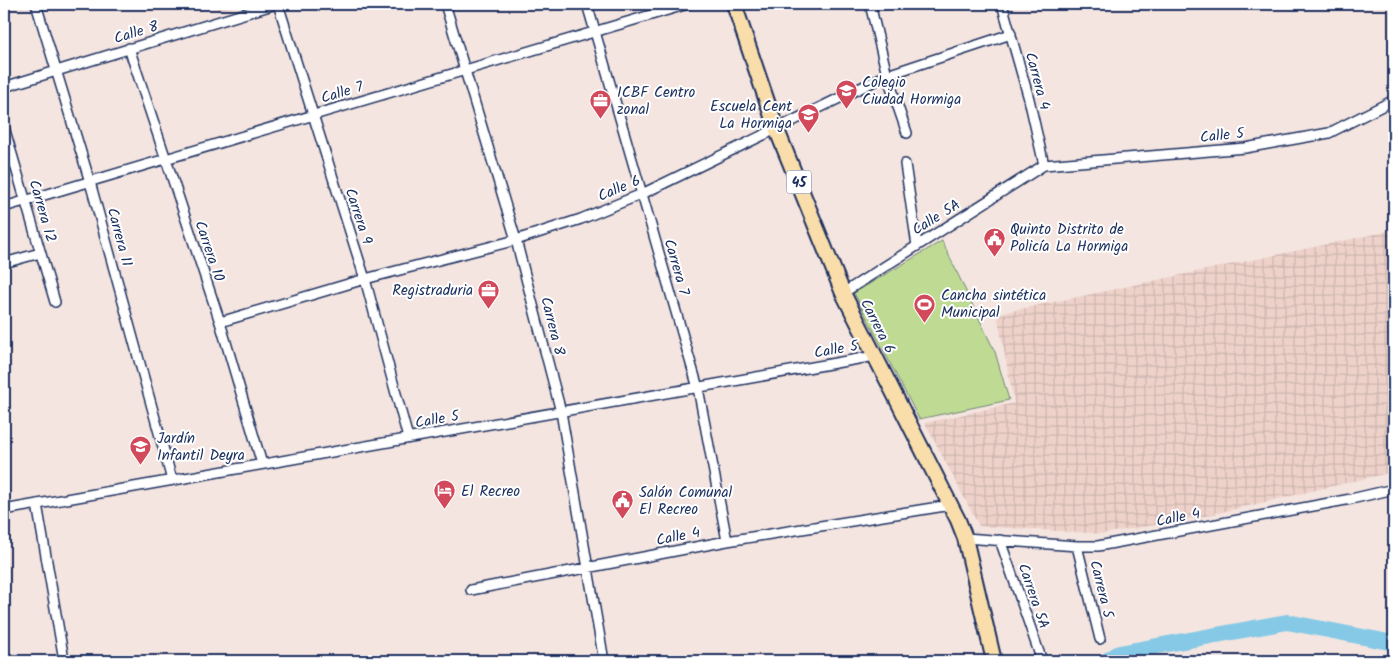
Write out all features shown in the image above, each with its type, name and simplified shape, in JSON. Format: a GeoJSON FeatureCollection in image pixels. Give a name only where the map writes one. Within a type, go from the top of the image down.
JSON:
{"type":"FeatureCollection","features":[{"type":"Feature","properties":{"kind":"main road","name":"Carrera 6"},"geometry":{"type":"LineString","coordinates":[[734,4],[776,128],[843,293],[951,505],[965,538],[994,661]]}},
{"type":"Feature","properties":{"kind":"street","name":"Carrera 11"},"geometry":{"type":"LineString","coordinates":[[36,4],[90,182],[172,480]]}},
{"type":"Feature","properties":{"kind":"street","name":"Calle 8"},"geometry":{"type":"LineString","coordinates":[[4,87],[277,4]]}},
{"type":"Feature","properties":{"kind":"street","name":"Carrera 9"},"geometry":{"type":"LineString","coordinates":[[277,4],[365,279],[408,438]]}},
{"type":"Feature","properties":{"kind":"street","name":"Carrera 8"},"geometry":{"type":"LineString","coordinates":[[445,4],[516,240],[561,412],[604,661]]}},
{"type":"Feature","properties":{"kind":"street","name":"Carrera 7"},"geometry":{"type":"LineString","coordinates":[[588,4],[698,388],[726,541]]}},
{"type":"Feature","properties":{"kind":"street","name":"Calle 7"},"geometry":{"type":"LineString","coordinates":[[4,207],[688,4]]}},
{"type":"Feature","properties":{"kind":"street"},"geometry":{"type":"LineString","coordinates":[[870,4],[887,75],[907,133]]}},
{"type":"Feature","properties":{"kind":"street","name":"Carrera 4"},"geometry":{"type":"LineString","coordinates":[[1002,4],[1030,99],[1044,165]]}},
{"type":"Feature","properties":{"kind":"street","name":"Calle 6"},"geometry":{"type":"LineString","coordinates":[[220,322],[365,279],[516,240],[581,218],[642,194],[887,75],[1011,34]]}},
{"type":"Feature","properties":{"kind":"street","name":"Carrera 10"},"geometry":{"type":"LineString","coordinates":[[129,48],[220,322],[262,464]]}},
{"type":"Feature","properties":{"kind":"street","name":"Calle 5"},"geometry":{"type":"LineString","coordinates":[[1044,165],[1245,148],[1329,133],[1394,100]]}},
{"type":"Feature","properties":{"kind":"street","name":"Carrera 12"},"geometry":{"type":"LineString","coordinates":[[4,127],[54,302]]}},
{"type":"Feature","properties":{"kind":"street"},"geometry":{"type":"LineString","coordinates":[[905,164],[917,246]]}},
{"type":"Feature","properties":{"kind":"street","name":"Calle 5A"},"geometry":{"type":"LineString","coordinates":[[843,293],[1044,165]]}},
{"type":"Feature","properties":{"kind":"street"},"geometry":{"type":"LineString","coordinates":[[4,263],[40,253]]}},
{"type":"Feature","properties":{"kind":"street","name":"Calle 5"},"geometry":{"type":"LineString","coordinates":[[4,510],[875,356]]}},
{"type":"Feature","properties":{"kind":"street","name":"Calle 4"},"geometry":{"type":"LineString","coordinates":[[965,538],[1098,546],[1341,501],[1394,489]]}},
{"type":"Feature","properties":{"kind":"street"},"geometry":{"type":"LineString","coordinates":[[37,504],[64,660]]}},
{"type":"Feature","properties":{"kind":"street","name":"Calle 4"},"geometry":{"type":"LineString","coordinates":[[471,590],[726,541],[951,505]]}},
{"type":"Feature","properties":{"kind":"street","name":"Carrera 5A"},"geometry":{"type":"LineString","coordinates":[[1000,540],[1042,661]]}},
{"type":"Feature","properties":{"kind":"street","name":"Carrera 5"},"geometry":{"type":"LineString","coordinates":[[1077,546],[1100,639]]}},
{"type":"Feature","properties":{"kind":"shaded area"},"geometry":{"type":"Polygon","coordinates":[[[215,4],[241,4],[217,11],[215,4]]]}},
{"type":"Feature","properties":{"kind":"shaded area"},"geometry":{"type":"Polygon","coordinates":[[[1394,230],[1393,472],[1201,517],[1102,534],[979,526],[925,423],[1014,403],[997,314],[1394,230]]]}},
{"type":"Feature","properties":{"kind":"green space","name":"Cancha sintética Municipal"},"geometry":{"type":"Polygon","coordinates":[[[942,241],[995,352],[1009,400],[919,419],[854,293],[942,241]]]}},
{"type":"Feature","properties":{"kind":"waterway"},"geometry":{"type":"LineString","coordinates":[[1106,661],[1119,653],[1287,622],[1394,643]]}},
{"type":"Feature","properties":{"kind":"place","name":"Colegio Ciudad Hormiga"},"geometry":{"type":"Point","coordinates":[846,110]}},
{"type":"Feature","properties":{"kind":"place","name":"ICBF Centro zonal"},"geometry":{"type":"Point","coordinates":[601,120]}},
{"type":"Feature","properties":{"kind":"place","name":"Escuela Cent La Hormiga"},"geometry":{"type":"Point","coordinates":[808,134]}},
{"type":"Feature","properties":{"kind":"place","name":"Quinto Distrito de Policía La Hormiga"},"geometry":{"type":"Point","coordinates":[994,257]}},
{"type":"Feature","properties":{"kind":"place","name":"Registraduria"},"geometry":{"type":"Point","coordinates":[489,309]}},
{"type":"Feature","properties":{"kind":"place","name":"Cancha sintética Municipal"},"geometry":{"type":"Point","coordinates":[925,323]}},
{"type":"Feature","properties":{"kind":"place","name":"Jardín Infantil Deyra"},"geometry":{"type":"Point","coordinates":[141,466]}},
{"type":"Feature","properties":{"kind":"place","name":"El Recreo"},"geometry":{"type":"Point","coordinates":[445,510]}},
{"type":"Feature","properties":{"kind":"place","name":"Salón Comunal El Recreo"},"geometry":{"type":"Point","coordinates":[623,520]}}]}
